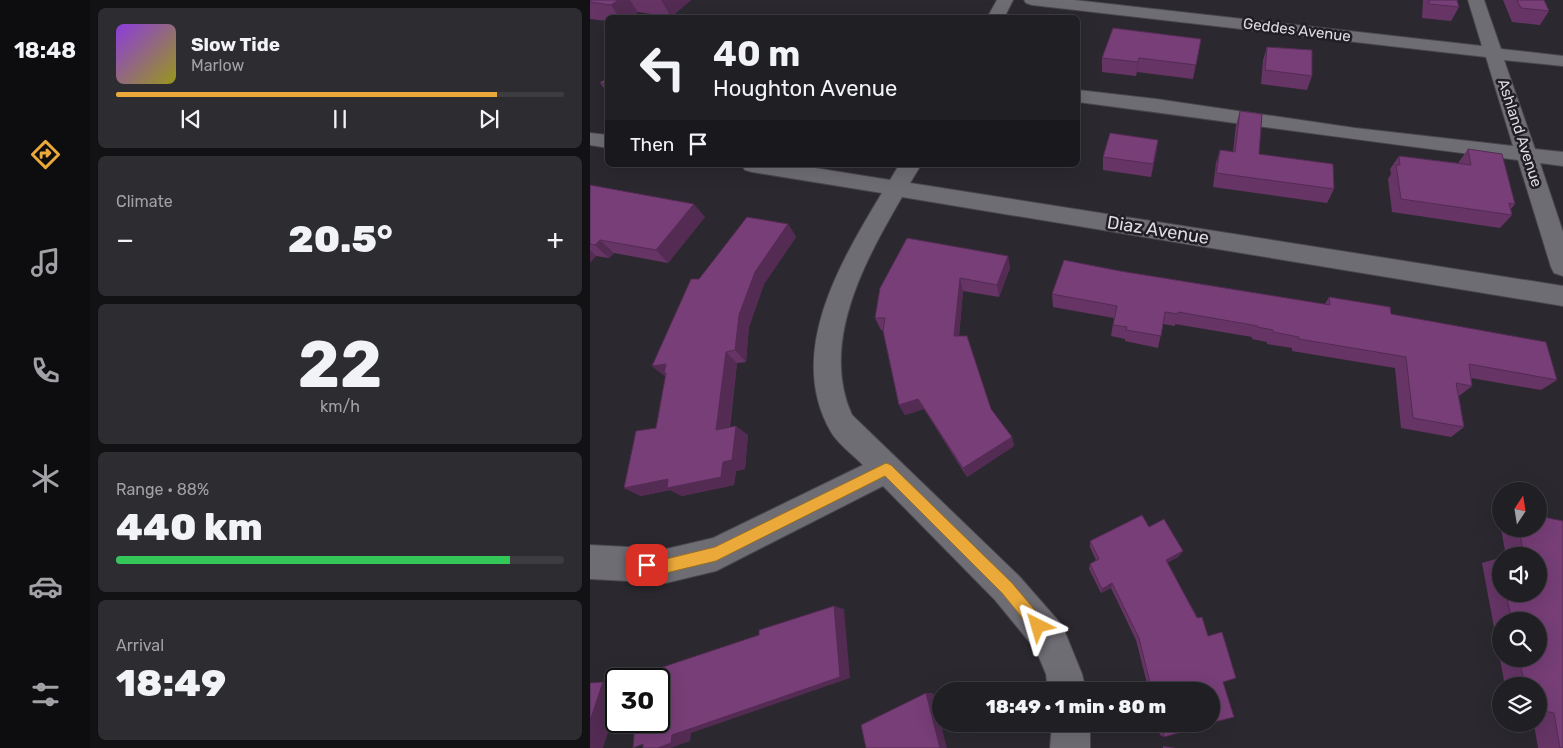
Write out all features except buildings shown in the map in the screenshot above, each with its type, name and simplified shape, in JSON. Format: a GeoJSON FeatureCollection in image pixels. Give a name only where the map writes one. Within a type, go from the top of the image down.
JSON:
{"type":"FeatureCollection","features":[{"type":"Feature","properties":{"kind":"street"},"geometry":{"type":"LineString","coordinates":[[997,15],[1005,0]]}},
{"type":"Feature","properties":{"kind":"street","name":"Geddes Avenue"},"geometry":{"type":"LineString","coordinates":[[1032,0],[1563,61]]}},
{"type":"Feature","properties":{"kind":"street","name":"Ashland Avenue"},"geometry":{"type":"LineString","coordinates":[[1476,0],[1563,266]]}},
{"type":"Feature","properties":{"kind":"street"},"geometry":{"type":"LineString","coordinates":[[1080,96],[1156,105],[1354,134],[1563,159]]}},
{"type":"Feature","properties":{"kind":"street"},"geometry":{"type":"LineString","coordinates":[[590,139],[605,142]]}},
{"type":"Feature","properties":{"kind":"street","name":"Diaz Avenue"},"geometry":{"type":"LineString","coordinates":[[779,167],[903,176],[1563,296]]}},
{"type":"Feature","properties":{"kind":"street"},"geometry":{"type":"LineString","coordinates":[[903,176],[850,270],[838,301],[830,331],[828,362],[832,400],[842,424],[1007,588],[1049,638],[1065,682]]}},
{"type":"Feature","properties":{"kind":"street"},"geometry":{"type":"LineString","coordinates":[[590,562],[666,566],[716,554],[886,469]]}},
{"type":"Feature","properties":{"kind":"street"},"geometry":{"type":"LineString","coordinates":[[1070,748],[1071,732]]}},
{"type":"Feature","properties":{"kind":"route"},"geometry":{"type":"LineString","coordinates":[[647,565],[666,566],[716,554],[886,469],[1007,588],[1038,626]]}}]}
